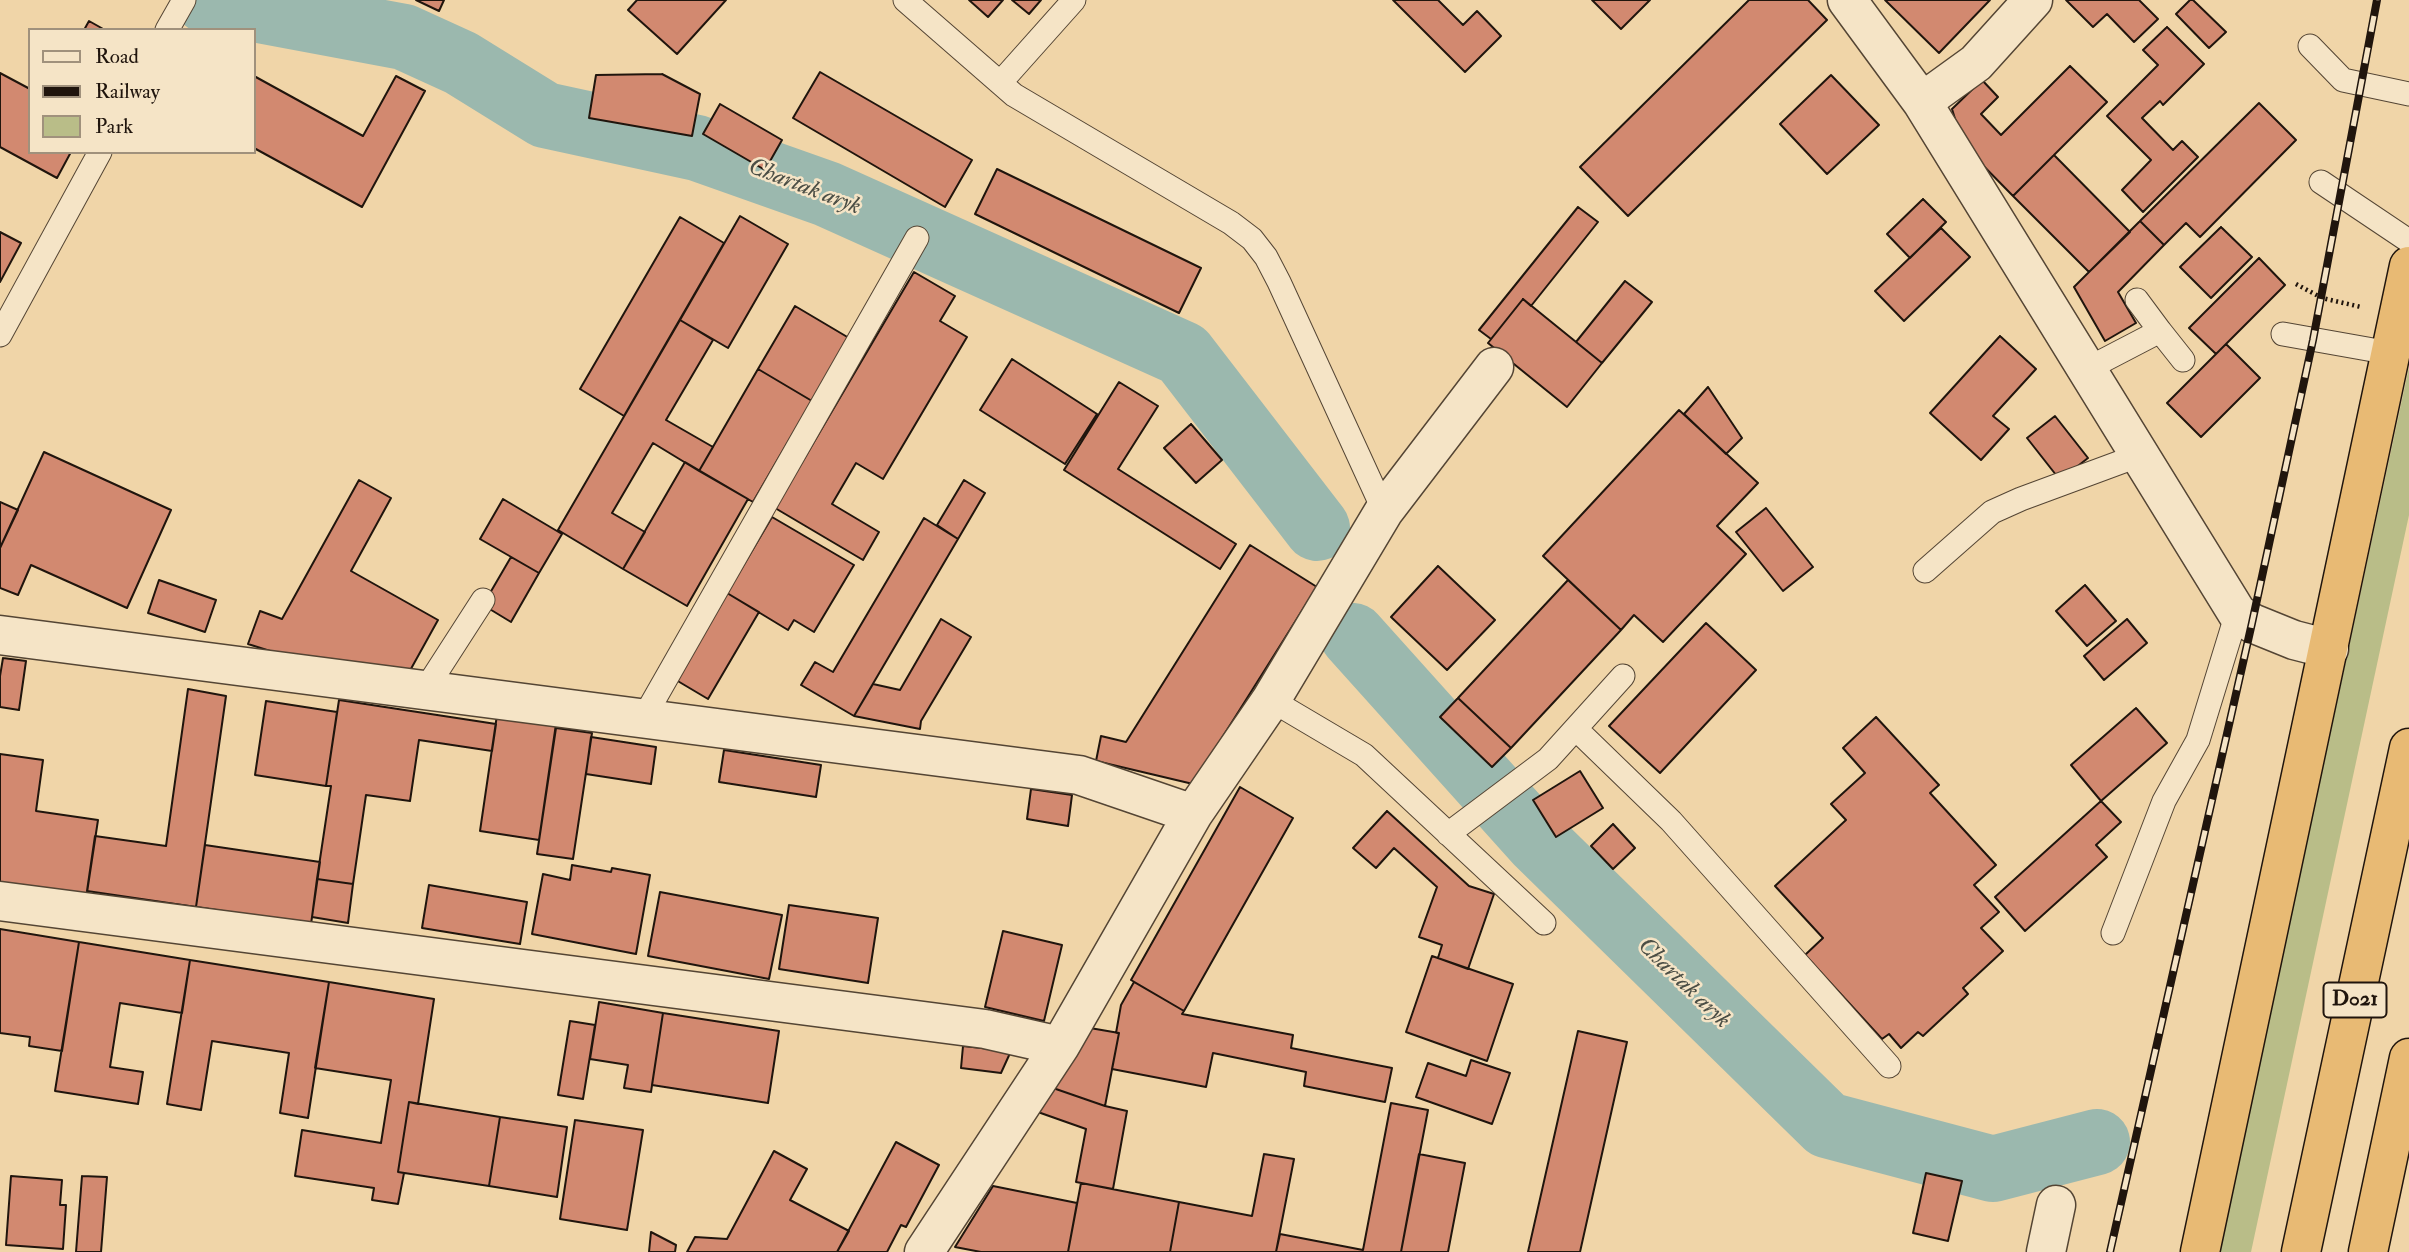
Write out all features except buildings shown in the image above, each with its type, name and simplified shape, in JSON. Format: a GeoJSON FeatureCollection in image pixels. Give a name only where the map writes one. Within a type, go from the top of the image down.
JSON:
{"type":"FeatureCollection","features":[{"type":"Feature","properties":{"kind":"highway"},"geometry":{"type":"LineString","coordinates":[[2200,1252],[2409,266]]}},
{"type":"Feature","properties":{"kind":"highway","name":"D021"},"geometry":{"type":"LineString","coordinates":[[2301,1252],[2409,748]]}},
{"type":"Feature","properties":{"kind":"highway"},"geometry":{"type":"LineString","coordinates":[[2368,1252],[2409,1058]]}},
{"type":"Feature","properties":{"kind":"street"},"geometry":{"type":"LineString","coordinates":[[1847,0],[1922,102],[2237,612],[2252,623],[2294,640],[2329,649]]}},
{"type":"Feature","properties":{"kind":"street"},"geometry":{"type":"LineString","coordinates":[[1922,102],[1976,63],[2033,0]]}},
{"type":"Feature","properties":{"kind":"street"},"geometry":{"type":"LineString","coordinates":[[924,1252],[1060,1046],[1193,814],[1271,700],[1384,511],[1494,367]]}},
{"type":"Feature","properties":{"kind":"street"},"geometry":{"type":"LineString","coordinates":[[0,635],[1079,775],[1193,814]]}},
{"type":"Feature","properties":{"kind":"street"},"geometry":{"type":"LineString","coordinates":[[0,901],[985,1029],[1060,1046]]}},
{"type":"Feature","properties":{"kind":"street"},"geometry":{"type":"LineString","coordinates":[[2046,1252],[2056,1205]]}},
{"type":"Feature","properties":{"kind":"lane"},"geometry":{"type":"LineString","coordinates":[[169,27],[184,0]]}},
{"type":"Feature","properties":{"kind":"lane"},"geometry":{"type":"LineString","coordinates":[[905,0],[1014,95],[1231,223],[1252,239],[1266,257],[1279,282],[1384,511]]}},
{"type":"Feature","properties":{"kind":"lane"},"geometry":{"type":"LineString","coordinates":[[1000,83],[1074,0]]}},
{"type":"Feature","properties":{"kind":"lane"},"geometry":{"type":"LineString","coordinates":[[2310,46],[2343,80],[2409,94]]}},
{"type":"Feature","properties":{"kind":"lane"},"geometry":{"type":"LineString","coordinates":[[0,335],[99,154]]}},
{"type":"Feature","properties":{"kind":"lane"},"geometry":{"type":"LineString","coordinates":[[2321,182],[2409,241]]}},
{"type":"Feature","properties":{"kind":"lane"},"geometry":{"type":"LineString","coordinates":[[643,719],[917,238]]}},
{"type":"Feature","properties":{"kind":"lane"},"geometry":{"type":"LineString","coordinates":[[2137,300],[2183,360]]}},
{"type":"Feature","properties":{"kind":"lane"},"geometry":{"type":"LineString","coordinates":[[2087,369],[2160,331]]}},
{"type":"Feature","properties":{"kind":"lane"},"geometry":{"type":"LineString","coordinates":[[2283,334],[2390,353]]}},
{"type":"Feature","properties":{"kind":"lane"},"geometry":{"type":"LineString","coordinates":[[1925,571],[1992,512],[2140,455]]}},
{"type":"Feature","properties":{"kind":"lane"},"geometry":{"type":"LineString","coordinates":[[425,690],[482,600]]}},
{"type":"Feature","properties":{"kind":"lane"},"geometry":{"type":"LineString","coordinates":[[2113,933],[2165,801],[2198,740],[2237,612]]}},
{"type":"Feature","properties":{"kind":"lane"},"geometry":{"type":"LineString","coordinates":[[1448,834],[1548,759],[1623,676]]}},
{"type":"Feature","properties":{"kind":"lane"},"geometry":{"type":"LineString","coordinates":[[1271,700],[1364,755],[1544,923]]}},
{"type":"Feature","properties":{"kind":"lane"},"geometry":{"type":"LineString","coordinates":[[1576,729],[1671,821],[1889,1066]]}},
{"type":"Feature","properties":{"kind":"path"},"geometry":{"type":"LineString","coordinates":[[2296,284],[2322,298],[2399,315]]}},
{"type":"Feature","properties":{"kind":"green space"},"geometry":{"type":"Polygon","coordinates":[[[2409,367],[2409,515],[2251,1252],[2219,1252],[2409,367]]]}},
{"type":"Feature","properties":{"kind":"waterway","name":"Chartak aryk"},"geometry":{"type":"LineString","coordinates":[[206,0],[404,37],[461,63],[545,115],[697,148],[827,194],[1183,354],[1317,528]]}},
{"type":"Feature","properties":{"kind":"waterway","name":"Chartak aryk"},"geometry":{"type":"LineString","coordinates":[[1353,636],[1538,842],[1827,1125],[1993,1169],[2097,1142]]}},
{"type":"Feature","properties":{"kind":"railway"},"geometry":{"type":"LineString","coordinates":[[2110,1252],[2313,340],[2377,0]]}}]}
